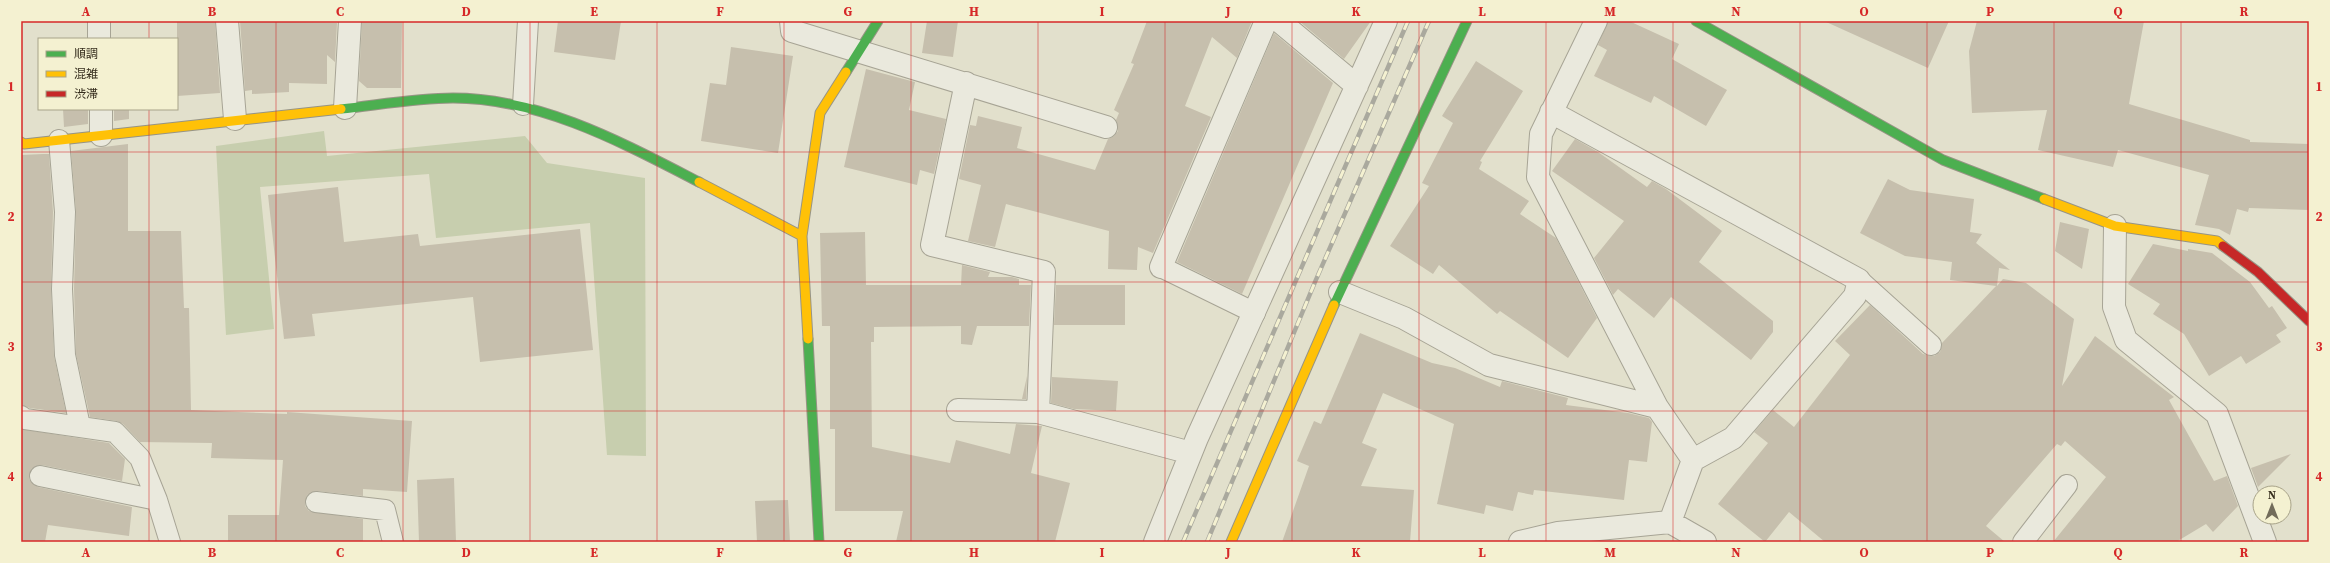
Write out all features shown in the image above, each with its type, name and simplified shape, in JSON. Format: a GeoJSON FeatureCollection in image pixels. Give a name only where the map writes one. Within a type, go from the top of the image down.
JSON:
{"type":"FeatureCollection","features":[{"type":"Feature","properties":{"kind":"street"},"geometry":{"type":"LineString","coordinates":[[99,21],[99,38]]}},
{"type":"Feature","properties":{"kind":"street"},"geometry":{"type":"LineString","coordinates":[[227,21],[235,119]]}},
{"type":"Feature","properties":{"kind":"street"},"geometry":{"type":"LineString","coordinates":[[344,108],[350,21]]}},
{"type":"Feature","properties":{"kind":"street"},"geometry":{"type":"LineString","coordinates":[[791,21],[792,30],[1106,127]]}},
{"type":"Feature","properties":{"kind":"street"},"geometry":{"type":"LineString","coordinates":[[819,542],[802,236],[820,113],[878,21]]}},
{"type":"Feature","properties":{"kind":"street"},"geometry":{"type":"LineString","coordinates":[[1161,267],[1266,21]]}},
{"type":"Feature","properties":{"kind":"street"},"geometry":{"type":"LineString","coordinates":[[1279,21],[1357,86]]}},
{"type":"Feature","properties":{"kind":"street"},"geometry":{"type":"LineString","coordinates":[[1155,542],[1191,453],[1386,21]]}},
{"type":"Feature","properties":{"kind":"street"},"geometry":{"type":"LineString","coordinates":[[1231,542],[1340,292],[1467,21]]}},
{"type":"Feature","properties":{"kind":"street"},"geometry":{"type":"LineString","coordinates":[[1596,21],[1541,134],[1538,177],[1657,407],[1693,460]]}},
{"type":"Feature","properties":{"kind":"street"},"geometry":{"type":"LineString","coordinates":[[1696,21],[1944,160],[2115,226],[2217,241],[2258,272],[2309,322]]}},
{"type":"Feature","properties":{"kind":"street"},"geometry":{"type":"LineString","coordinates":[[966,83],[932,245],[1044,272],[1038,412]]}},
{"type":"Feature","properties":{"kind":"street"},"geometry":{"type":"LineString","coordinates":[[21,142],[24,144],[235,119],[453,98],[523,105],[624,143],[802,236]]}},
{"type":"Feature","properties":{"kind":"street"},"geometry":{"type":"LineString","coordinates":[[100,110],[101,135]]}},
{"type":"Feature","properties":{"kind":"street"},"geometry":{"type":"LineString","coordinates":[[1551,112],[1859,280],[1854,296],[1734,438],[1693,460],[1670,522]]}},
{"type":"Feature","properties":{"kind":"street"},"geometry":{"type":"LineString","coordinates":[[2115,226],[2114,307],[2126,340],[2217,414],[2265,542]]}},
{"type":"Feature","properties":{"kind":"street"},"geometry":{"type":"LineString","coordinates":[[1340,292],[1404,318],[1489,365],[1657,407]]}},
{"type":"Feature","properties":{"kind":"street"},"geometry":{"type":"LineString","coordinates":[[958,410],[1038,412],[1191,453]]}},
{"type":"Feature","properties":{"kind":"street"},"geometry":{"type":"LineString","coordinates":[[1520,542],[1558,533],[1670,522],[1705,542]]}},
{"type":"Feature","properties":{"kind":"lane"},"geometry":{"type":"LineString","coordinates":[[523,105],[528,21]]}},
{"type":"Feature","properties":{"kind":"lane"},"geometry":{"type":"LineString","coordinates":[[59,140],[65,212],[62,289],[65,355],[80,426]]}},
{"type":"Feature","properties":{"kind":"lane"},"geometry":{"type":"LineString","coordinates":[[1161,267],[1254,313]]}},
{"type":"Feature","properties":{"kind":"lane"},"geometry":{"type":"LineString","coordinates":[[1859,280],[1931,345]]}},
{"type":"Feature","properties":{"kind":"lane"},"geometry":{"type":"LineString","coordinates":[[21,416],[25,419],[115,432],[140,458],[157,500],[170,542]]}},
{"type":"Feature","properties":{"kind":"lane"},"geometry":{"type":"LineString","coordinates":[[40,476],[157,500]]}},
{"type":"Feature","properties":{"kind":"lane"},"geometry":{"type":"LineString","coordinates":[[2024,542],[2067,485]]}},
{"type":"Feature","properties":{"kind":"lane"},"geometry":{"type":"LineString","coordinates":[[316,502],[385,510],[393,542]]}},
{"type":"Feature","properties":{"kind":"green space"},"geometry":{"type":"Polygon","coordinates":[[[324,131],[327,156],[525,136],[547,163],[645,178],[646,456],[607,455],[590,223],[436,238],[429,174],[260,187],[274,329],[226,335],[216,146],[324,131]]]}},
{"type":"Feature","properties":{"kind":"building"},"geometry":{"type":"Polygon","coordinates":[[[177,21],[215,21],[220,93],[178,96],[177,21]]]}},
{"type":"Feature","properties":{"kind":"building"},"geometry":{"type":"Polygon","coordinates":[[[240,21],[337,23],[335,62],[327,55],[327,84],[289,83],[289,92],[252,94],[252,90],[245,91],[240,21]]]}},
{"type":"Feature","properties":{"kind":"building"},"geometry":{"type":"Polygon","coordinates":[[[362,21],[402,21],[401,88],[367,88],[359,81],[362,21]]]}},
{"type":"Feature","properties":{"kind":"building"},"geometry":{"type":"Polygon","coordinates":[[[558,21],[621,21],[615,60],[554,52],[558,21]]]}},
{"type":"Feature","properties":{"kind":"building"},"geometry":{"type":"Polygon","coordinates":[[[927,21],[958,21],[953,57],[922,53],[927,21]]]}},
{"type":"Feature","properties":{"kind":"building"},"geometry":{"type":"Polygon","coordinates":[[[1147,21],[1252,21],[1237,58],[1212,37],[1185,106],[1211,117],[1153,253],[1138,247],[1137,270],[1108,269],[1109,231],[1006,204],[995,247],[968,241],[981,185],[959,179],[970,125],[976,126],[978,116],[1022,127],[1017,148],[1095,170],[1108,139],[1114,136],[1118,131],[1116,120],[1119,113],[1114,110],[1134,64],[1131,63],[1147,21]]]}},
{"type":"Feature","properties":{"kind":"building"},"geometry":{"type":"Polygon","coordinates":[[[1299,21],[1371,21],[1344,59],[1299,21]]]}},
{"type":"Feature","properties":{"kind":"building"},"geometry":{"type":"Polygon","coordinates":[[[1608,21],[1629,21],[1679,44],[1672,59],[1727,90],[1706,126],[1654,96],[1651,103],[1594,76],[1607,50],[1598,45],[1608,21]]]}},
{"type":"Feature","properties":{"kind":"building"},"geometry":{"type":"Polygon","coordinates":[[[1824,21],[1949,21],[1928,68],[1824,21]]]}},
{"type":"Feature","properties":{"kind":"building"},"geometry":{"type":"Polygon","coordinates":[[[1977,21],[2144,21],[2129,104],[2250,140],[2250,142],[2309,144],[2309,210],[2249,208],[2248,212],[2237,209],[2230,235],[2219,229],[2195,225],[2209,175],[2118,150],[2113,167],[2038,150],[2047,110],[1972,113],[1969,51],[1977,21]]]}},
{"type":"Feature","properties":{"kind":"building"},"geometry":{"type":"Polygon","coordinates":[[[1274,33],[1333,83],[1242,294],[1177,262],[1274,33]]]}},
{"type":"Feature","properties":{"kind":"building"},"geometry":{"type":"Polygon","coordinates":[[[731,47],[793,56],[778,153],[701,141],[710,83],[726,85],[731,47]]]}},
{"type":"Feature","properties":{"kind":"building"},"geometry":{"type":"Polygon","coordinates":[[[1476,61],[1523,91],[1480,161],[1482,162],[1479,169],[1529,201],[1520,214],[1556,238],[1597,318],[1568,358],[1500,311],[1497,314],[1439,265],[1433,274],[1390,246],[1429,186],[1422,183],[1453,123],[1442,116],[1476,61]]]}},
{"type":"Feature","properties":{"kind":"building"},"geometry":{"type":"Polygon","coordinates":[[[866,69],[915,82],[909,110],[946,119],[934,174],[920,170],[917,185],[844,167],[866,69]]]}},
{"type":"Feature","properties":{"kind":"building"},"geometry":{"type":"Polygon","coordinates":[[[63,110],[88,110],[88,124],[64,127],[63,110]]]}},
{"type":"Feature","properties":{"kind":"building"},"geometry":{"type":"Polygon","coordinates":[[[114,110],[129,110],[129,119],[114,121],[114,110]]]}},
{"type":"Feature","properties":{"kind":"building"},"geometry":{"type":"Polygon","coordinates":[[[1575,139],[1598,152],[1647,187],[1652,181],[1666,189],[1722,231],[1699,262],[1773,321],[1773,332],[1751,360],[1671,297],[1654,318],[1618,289],[1613,295],[1594,258],[1624,221],[1552,171],[1575,139]]]}},
{"type":"Feature","properties":{"kind":"building"},"geometry":{"type":"Polygon","coordinates":[[[128,144],[128,231],[181,231],[184,308],[189,308],[191,410],[287,414],[287,412],[412,421],[407,492],[363,489],[363,496],[317,491],[307,495],[305,506],[309,511],[363,519],[363,542],[228,542],[228,515],[279,515],[283,460],[211,458],[212,443],[140,442],[123,424],[117,421],[90,417],[76,354],[74,289],[76,211],[71,151],[128,144]]]}},
{"type":"Feature","properties":{"kind":"building"},"geometry":{"type":"Polygon","coordinates":[[[49,154],[53,212],[51,290],[54,356],[66,413],[30,408],[21,405],[21,155],[49,154]]]}},
{"type":"Feature","properties":{"kind":"building"},"geometry":{"type":"Polygon","coordinates":[[[1888,179],[1910,190],[1974,199],[1970,232],[1982,234],[1976,243],[2010,270],[1999,268],[1997,286],[2003,279],[2026,283],[2074,319],[2062,386],[2095,336],[2174,397],[2169,400],[2214,481],[2227,476],[2238,506],[2213,532],[2206,524],[2176,542],[2053,542],[2106,477],[2065,441],[2061,446],[2057,444],[1986,526],[2005,542],[1825,542],[1789,512],[1765,542],[1718,504],[1768,443],[1754,432],[1773,410],[1794,427],[1850,355],[1835,341],[1870,305],[1923,354],[1934,356],[1940,352],[1942,343],[1996,286],[1950,280],[1952,262],[1905,256],[1860,233],[1888,179]]]}},
{"type":"Feature","properties":{"kind":"building"},"geometry":{"type":"Polygon","coordinates":[[[338,187],[344,242],[418,234],[420,246],[580,229],[593,350],[480,362],[473,297],[312,314],[315,336],[284,339],[268,195],[338,187]]]}},
{"type":"Feature","properties":{"kind":"building"},"geometry":{"type":"Polygon","coordinates":[[[2060,222],[2089,229],[2082,269],[2055,251],[2060,222]]]}},
{"type":"Feature","properties":{"kind":"building"},"geometry":{"type":"Polygon","coordinates":[[[865,232],[866,285],[961,285],[962,265],[990,272],[988,277],[1012,277],[1019,279],[1019,285],[1031,285],[1029,326],[977,326],[972,345],[961,344],[961,326],[874,327],[874,342],[871,342],[872,447],[950,463],[956,440],[1010,454],[1016,424],[1042,426],[1031,473],[1070,483],[1055,542],[896,542],[903,511],[835,511],[835,429],[830,429],[830,326],[822,326],[820,233],[865,232]]]}},
{"type":"Feature","properties":{"kind":"building"},"geometry":{"type":"Polygon","coordinates":[[[2153,244],[2188,251],[2188,249],[2212,253],[2250,282],[2269,308],[2272,306],[2287,328],[2276,335],[2281,342],[2246,364],[2241,356],[2209,376],[2184,334],[2153,314],[2160,304],[2128,284],[2153,244]]]}},
{"type":"Feature","properties":{"kind":"building"},"geometry":{"type":"Polygon","coordinates":[[[1056,285],[1125,285],[1125,325],[1054,325],[1056,285]]]}},
{"type":"Feature","properties":{"kind":"building"},"geometry":{"type":"Polygon","coordinates":[[[1360,333],[1432,363],[1455,368],[1500,387],[1502,381],[1568,398],[1566,405],[1628,413],[1649,418],[1652,422],[1647,462],[1629,460],[1624,500],[1534,490],[1533,495],[1518,492],[1513,511],[1486,505],[1484,514],[1437,504],[1454,424],[1383,393],[1362,443],[1377,449],[1361,486],[1414,490],[1410,542],[1282,542],[1309,466],[1297,461],[1314,421],[1321,424],[1360,333]]]}},
{"type":"Feature","properties":{"kind":"building"},"geometry":{"type":"Polygon","coordinates":[[[1027,376],[1026,399],[1022,399],[1027,376]]]}},
{"type":"Feature","properties":{"kind":"building"},"geometry":{"type":"Polygon","coordinates":[[[1052,377],[1118,381],[1116,411],[1074,409],[1051,403],[1052,377]]]}},
{"type":"Feature","properties":{"kind":"building"},"geometry":{"type":"Polygon","coordinates":[[[21,429],[109,443],[125,459],[122,481],[42,465],[31,469],[29,479],[38,487],[132,507],[129,536],[48,525],[45,542],[21,542],[21,429]]]}},
{"type":"Feature","properties":{"kind":"building"},"geometry":{"type":"Polygon","coordinates":[[[2291,454],[2260,485],[2257,485],[2251,468],[2291,454]]]}},
{"type":"Feature","properties":{"kind":"building"},"geometry":{"type":"Polygon","coordinates":[[[454,478],[456,542],[419,542],[417,480],[454,478]]]}},
{"type":"Feature","properties":{"kind":"building"},"geometry":{"type":"Polygon","coordinates":[[[788,500],[790,542],[757,542],[755,501],[788,500]]]}},
{"type":"Feature","properties":{"kind":"railway"},"geometry":{"type":"LineString","coordinates":[[1183,542],[1408,21]]}},
{"type":"Feature","properties":{"kind":"railway"},"geometry":{"type":"LineString","coordinates":[[1207,542],[1315,282],[1429,21]]}},
{"type":"Feature","properties":{"kind":"traffic: fast"},"geometry":{"type":"LineString","coordinates":[[846,72],[878,21]]}},
{"type":"Feature","properties":{"kind":"traffic: fast"},"geometry":{"type":"LineString","coordinates":[[1334,305],[1467,21]]}},
{"type":"Feature","properties":{"kind":"traffic: fast"},"geometry":{"type":"LineString","coordinates":[[1696,21],[1943,160],[2044,199]]}},
{"type":"Feature","properties":{"kind":"traffic: fast"},"geometry":{"type":"LineString","coordinates":[[341,109],[439,98],[486,100],[518,106],[549,114],[611,138],[699,182]]}},
{"type":"Feature","properties":{"kind":"traffic: fast"},"geometry":{"type":"LineString","coordinates":[[808,339],[819,542]]}},
{"type":"Feature","properties":{"kind":"traffic: slow"},"geometry":{"type":"LineString","coordinates":[[808,339],[802,236],[820,113],[846,72]]}},
{"type":"Feature","properties":{"kind":"traffic: slow"},"geometry":{"type":"LineString","coordinates":[[21,142],[24,144],[341,109]]}},
{"type":"Feature","properties":{"kind":"traffic: slow"},"geometry":{"type":"LineString","coordinates":[[699,182],[802,236]]}},
{"type":"Feature","properties":{"kind":"traffic: slow"},"geometry":{"type":"LineString","coordinates":[[2044,199],[2115,226],[2217,241],[2223,246]]}},
{"type":"Feature","properties":{"kind":"traffic: slow"},"geometry":{"type":"LineString","coordinates":[[1231,542],[1334,305]]}},
{"type":"Feature","properties":{"kind":"traffic: jam"},"geometry":{"type":"LineString","coordinates":[[2223,246],[2258,272],[2309,321]]}}]}
